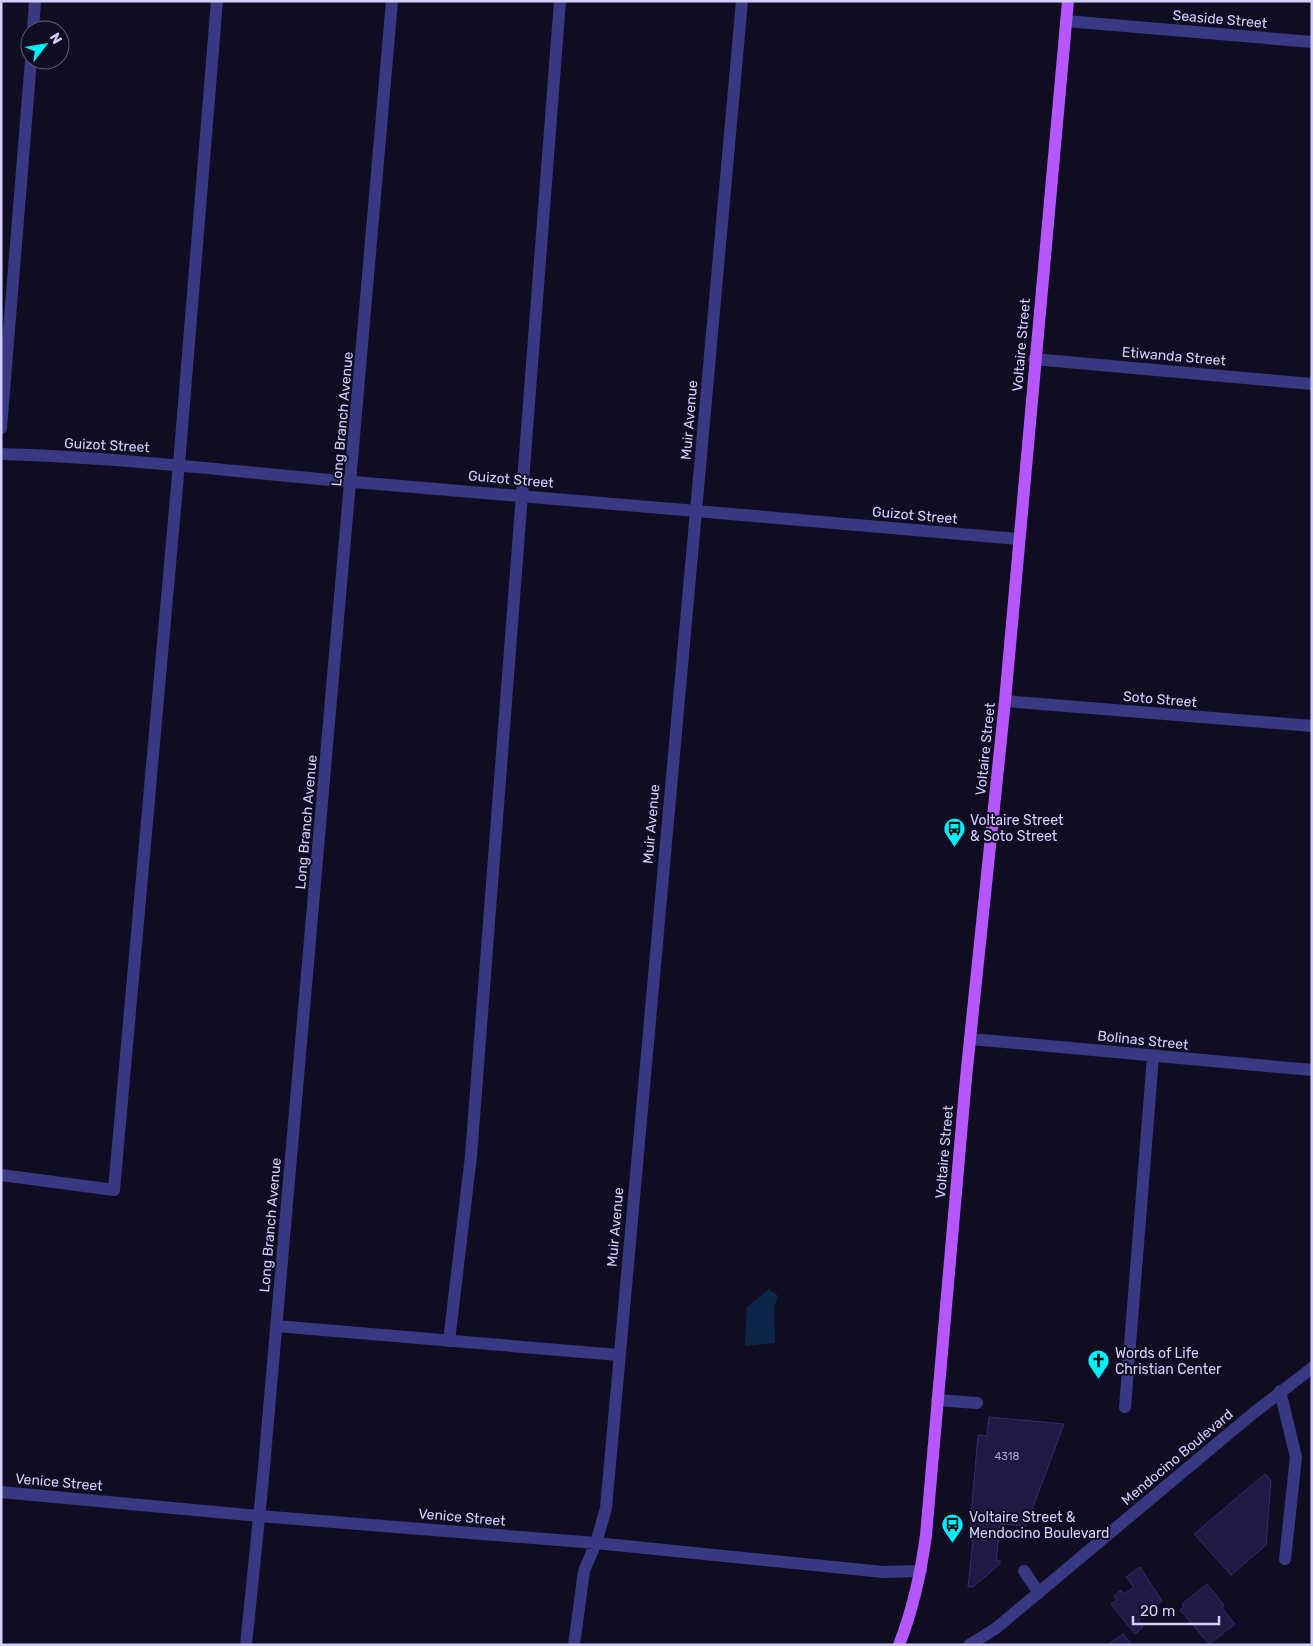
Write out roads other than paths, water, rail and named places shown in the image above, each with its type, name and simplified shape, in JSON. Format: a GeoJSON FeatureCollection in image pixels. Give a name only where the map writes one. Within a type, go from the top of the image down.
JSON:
{"type":"FeatureCollection","features":[{"type":"Feature","properties":{"kind":"main road","name":"Voltaire Street"},"geometry":{"type":"LineString","coordinates":[[899,1645],[910,1618],[921,1571],[1005,702],[1034,358],[1068,1]]}},
{"type":"Feature","properties":{"kind":"street"},"geometry":{"type":"LineString","coordinates":[[34,20],[35,1]]}},
{"type":"Feature","properties":{"kind":"street"},"geometry":{"type":"LineString","coordinates":[[1,1176],[114,1190],[180,464],[217,1]]}},
{"type":"Feature","properties":{"kind":"street","name":"Long Branch Avenue"},"geometry":{"type":"LineString","coordinates":[[246,1645],[351,482],[392,1]]}},
{"type":"Feature","properties":{"kind":"street"},"geometry":{"type":"LineString","coordinates":[[449,1340],[471,1156],[560,1]]}},
{"type":"Feature","properties":{"kind":"street","name":"Muir Avenue"},"geometry":{"type":"LineString","coordinates":[[574,1645],[584,1571],[596,1543],[606,1508],[618,1355],[742,1]]}},
{"type":"Feature","properties":{"kind":"street","name":"Seaside Street"},"geometry":{"type":"LineString","coordinates":[[1066,21],[1312,42]]}},
{"type":"Feature","properties":{"kind":"street"},"geometry":{"type":"LineString","coordinates":[[1,428],[30,70]]}},
{"type":"Feature","properties":{"kind":"street","name":"Etiwanda Street"},"geometry":{"type":"LineString","coordinates":[[1034,358],[1312,384]]}},
{"type":"Feature","properties":{"kind":"street","name":"Guizot Street"},"geometry":{"type":"LineString","coordinates":[[1,454],[180,464],[351,482],[523,495],[1018,539]]}},
{"type":"Feature","properties":{"kind":"street","name":"Soto Street"},"geometry":{"type":"LineString","coordinates":[[1005,702],[1312,726]]}},
{"type":"Feature","properties":{"kind":"street","name":"Bolinas Street"},"geometry":{"type":"LineString","coordinates":[[971,1039],[1312,1070]]}},
{"type":"Feature","properties":{"kind":"street"},"geometry":{"type":"LineString","coordinates":[[1125,1407],[1153,1057]]}},
{"type":"Feature","properties":{"kind":"street"},"geometry":{"type":"LineString","coordinates":[[276,1326],[618,1355]]}},
{"type":"Feature","properties":{"kind":"street","name":"Mendocino Boulevard"},"geometry":{"type":"LineString","coordinates":[[969,1645],[994,1629],[1039,1593],[1280,1392],[1312,1368]]}},
{"type":"Feature","properties":{"kind":"street"},"geometry":{"type":"LineString","coordinates":[[1280,1392],[1296,1456],[1285,1559]]}},
{"type":"Feature","properties":{"kind":"street"},"geometry":{"type":"LineString","coordinates":[[937,1400],[977,1403]]}},
{"type":"Feature","properties":{"kind":"street","name":"Venice Street"},"geometry":{"type":"LineString","coordinates":[[1,1492],[259,1516],[596,1543],[883,1572],[921,1571]]}},
{"type":"Feature","properties":{"kind":"street"},"geometry":{"type":"LineString","coordinates":[[1024,1571],[1039,1593]]}},
{"type":"Feature","properties":{"kind":"water"},"geometry":{"type":"Polygon","coordinates":[[[769,1289],[778,1296],[774,1307],[775,1343],[745,1346],[747,1307],[769,1289]]]}},
{"type":"Feature","properties":{"kind":"place","name":"Voltaire Street & Soto Street"},"geometry":{"type":"Point","coordinates":[954,847]}},
{"type":"Feature","properties":{"kind":"place","name":"Words of Life Christian Center"},"geometry":{"type":"Point","coordinates":[1099,1380]}},
{"type":"Feature","properties":{"kind":"place","name":"Voltaire Street & Mendocino Boulevard"},"geometry":{"type":"Point","coordinates":[953,1544]}}]}
